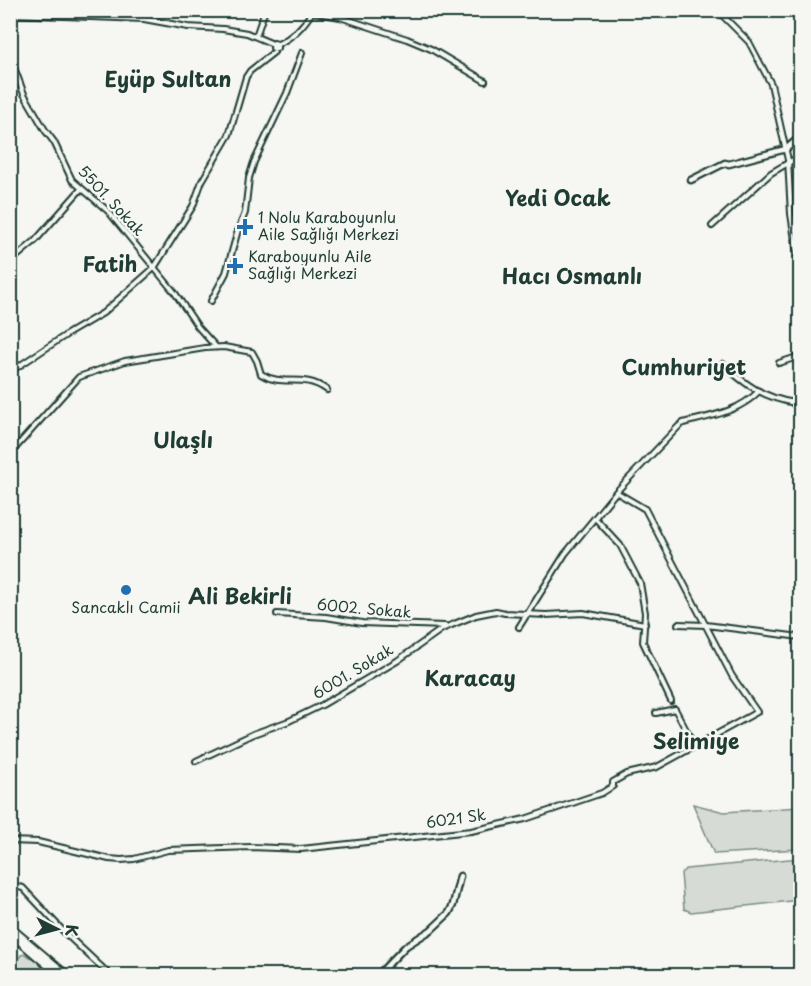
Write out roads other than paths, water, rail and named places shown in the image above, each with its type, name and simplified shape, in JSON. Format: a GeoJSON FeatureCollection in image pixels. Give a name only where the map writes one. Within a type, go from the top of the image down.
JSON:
{"type":"FeatureCollection","features":[{"type":"Feature","properties":{"kind":"highway"},"geometry":{"type":"LineString","coordinates":[[10,927],[68,975]]}},
{"type":"Feature","properties":{"kind":"highway"},"geometry":{"type":"LineString","coordinates":[[10,933],[60,975]]}},
{"type":"Feature","properties":{"kind":"main road"},"geometry":{"type":"LineString","coordinates":[[729,164],[723,164],[691,180],[729,164],[786,149],[801,136]]}},
{"type":"Feature","properties":{"kind":"main road"},"geometry":{"type":"LineString","coordinates":[[377,975],[406,946],[431,930],[448,913],[453,905],[460,876]]}},
{"type":"Feature","properties":{"kind":"street"},"geometry":{"type":"LineString","coordinates":[[256,36],[265,10]]}},
{"type":"Feature","properties":{"kind":"street"},"geometry":{"type":"LineString","coordinates":[[717,10],[749,42],[773,91],[786,149],[791,214],[801,273]]}},
{"type":"Feature","properties":{"kind":"street"},"geometry":{"type":"LineString","coordinates":[[10,14],[144,19],[188,27],[228,30],[256,36],[275,44],[288,39],[303,26],[312,12],[340,16],[431,49],[485,81]]}},
{"type":"Feature","properties":{"kind":"street"},"geometry":{"type":"LineString","coordinates":[[10,372],[103,313],[154,268],[193,206],[202,181],[229,135],[246,77],[250,71],[274,52]]}},
{"type":"Feature","properties":{"kind":"street"},"geometry":{"type":"LineString","coordinates":[[211,301],[226,273],[245,213],[249,178],[254,162],[302,53]]}},
{"type":"Feature","properties":{"kind":"street","name":"5501. Sokak"},"geometry":{"type":"LineString","coordinates":[[10,57],[21,87],[54,142],[70,178],[108,211],[175,293],[198,327],[217,347]]}},
{"type":"Feature","properties":{"kind":"street"},"geometry":{"type":"LineString","coordinates":[[712,226],[758,184],[788,162],[801,156]]}},
{"type":"Feature","properties":{"kind":"street"},"geometry":{"type":"LineString","coordinates":[[10,262],[41,234],[81,189]]}},
{"type":"Feature","properties":{"kind":"street"},"geometry":{"type":"LineString","coordinates":[[10,454],[79,377],[125,361],[217,347],[252,352],[261,374],[272,380],[304,380],[314,382],[327,390]]}},
{"type":"Feature","properties":{"kind":"street"},"geometry":{"type":"LineString","coordinates":[[779,363],[801,356]]}},
{"type":"Feature","properties":{"kind":"street"},"geometry":{"type":"LineString","coordinates":[[723,364],[727,370],[759,391],[776,399],[799,404]]}},
{"type":"Feature","properties":{"kind":"street"},"geometry":{"type":"LineString","coordinates":[[519,627],[559,563],[616,492],[681,424],[735,409],[751,400],[759,391]]}},
{"type":"Feature","properties":{"kind":"street"},"geometry":{"type":"LineString","coordinates":[[616,492],[645,509],[706,625]]}},
{"type":"Feature","properties":{"kind":"street"},"geometry":{"type":"LineString","coordinates":[[595,518],[620,546],[636,575],[645,602],[644,646],[671,701]]}},
{"type":"Feature","properties":{"kind":"street","name":"6001. Sokak"},"geometry":{"type":"LineString","coordinates":[[196,761],[322,705],[390,665],[449,626],[486,612],[562,615],[588,613],[645,624]]}},
{"type":"Feature","properties":{"kind":"street","name":"6002. Sokak"},"geometry":{"type":"LineString","coordinates":[[277,614],[368,624],[449,626]]}},
{"type":"Feature","properties":{"kind":"street"},"geometry":{"type":"LineString","coordinates":[[678,624],[706,625],[801,637]]}},
{"type":"Feature","properties":{"kind":"street","name":"6021 Sk"},"geometry":{"type":"LineString","coordinates":[[10,841],[38,842],[121,860],[168,850],[245,847],[301,849],[471,831],[525,819],[602,793],[613,786],[613,782],[627,774],[657,766],[757,712],[732,676],[706,625]]}},
{"type":"Feature","properties":{"kind":"street"},"geometry":{"type":"LineString","coordinates":[[656,713],[675,708],[694,745]]}},
{"type":"Feature","properties":{"kind":"street"},"geometry":{"type":"LineString","coordinates":[[10,885],[22,888],[30,894],[65,933],[111,975]]}},
{"type":"Feature","properties":{"kind":"place","name":"1 Nolu Karaboyunlu Aile Sağlığı Merkezi"},"geometry":{"type":"Point","coordinates":[245,227]}},
{"type":"Feature","properties":{"kind":"place","name":"Karaboyunlu Aile Sağlığı Merkezi"},"geometry":{"type":"Point","coordinates":[235,266]}},
{"type":"Feature","properties":{"kind":"place","name":"Sancaklı Camii"},"geometry":{"type":"Point","coordinates":[126,590]}},
{"type":"Feature","properties":{"kind":"district","name":"Eyüp Sultan"},"geometry":{"type":"Point","coordinates":[168,80]}},
{"type":"Feature","properties":{"kind":"district","name":"Yedi Ocak"},"geometry":{"type":"Point","coordinates":[558,199]}},
{"type":"Feature","properties":{"kind":"district","name":"Fatih"},"geometry":{"type":"Point","coordinates":[110,265]}},
{"type":"Feature","properties":{"kind":"district","name":"Hacı Osmanlı"},"geometry":{"type":"Point","coordinates":[572,277]}},
{"type":"Feature","properties":{"kind":"district","name":"Cumhuriyet"},"geometry":{"type":"Point","coordinates":[684,368]}},
{"type":"Feature","properties":{"kind":"district","name":"Ulaşlı"},"geometry":{"type":"Point","coordinates":[183,441]}},
{"type":"Feature","properties":{"kind":"district","name":"Ali Bekirli"},"geometry":{"type":"Point","coordinates":[240,597]}},
{"type":"Feature","properties":{"kind":"district","name":"Karacay"},"geometry":{"type":"Point","coordinates":[470,679]}},
{"type":"Feature","properties":{"kind":"district","name":"Selimiye"},"geometry":{"type":"Point","coordinates":[696,742]}}]}
